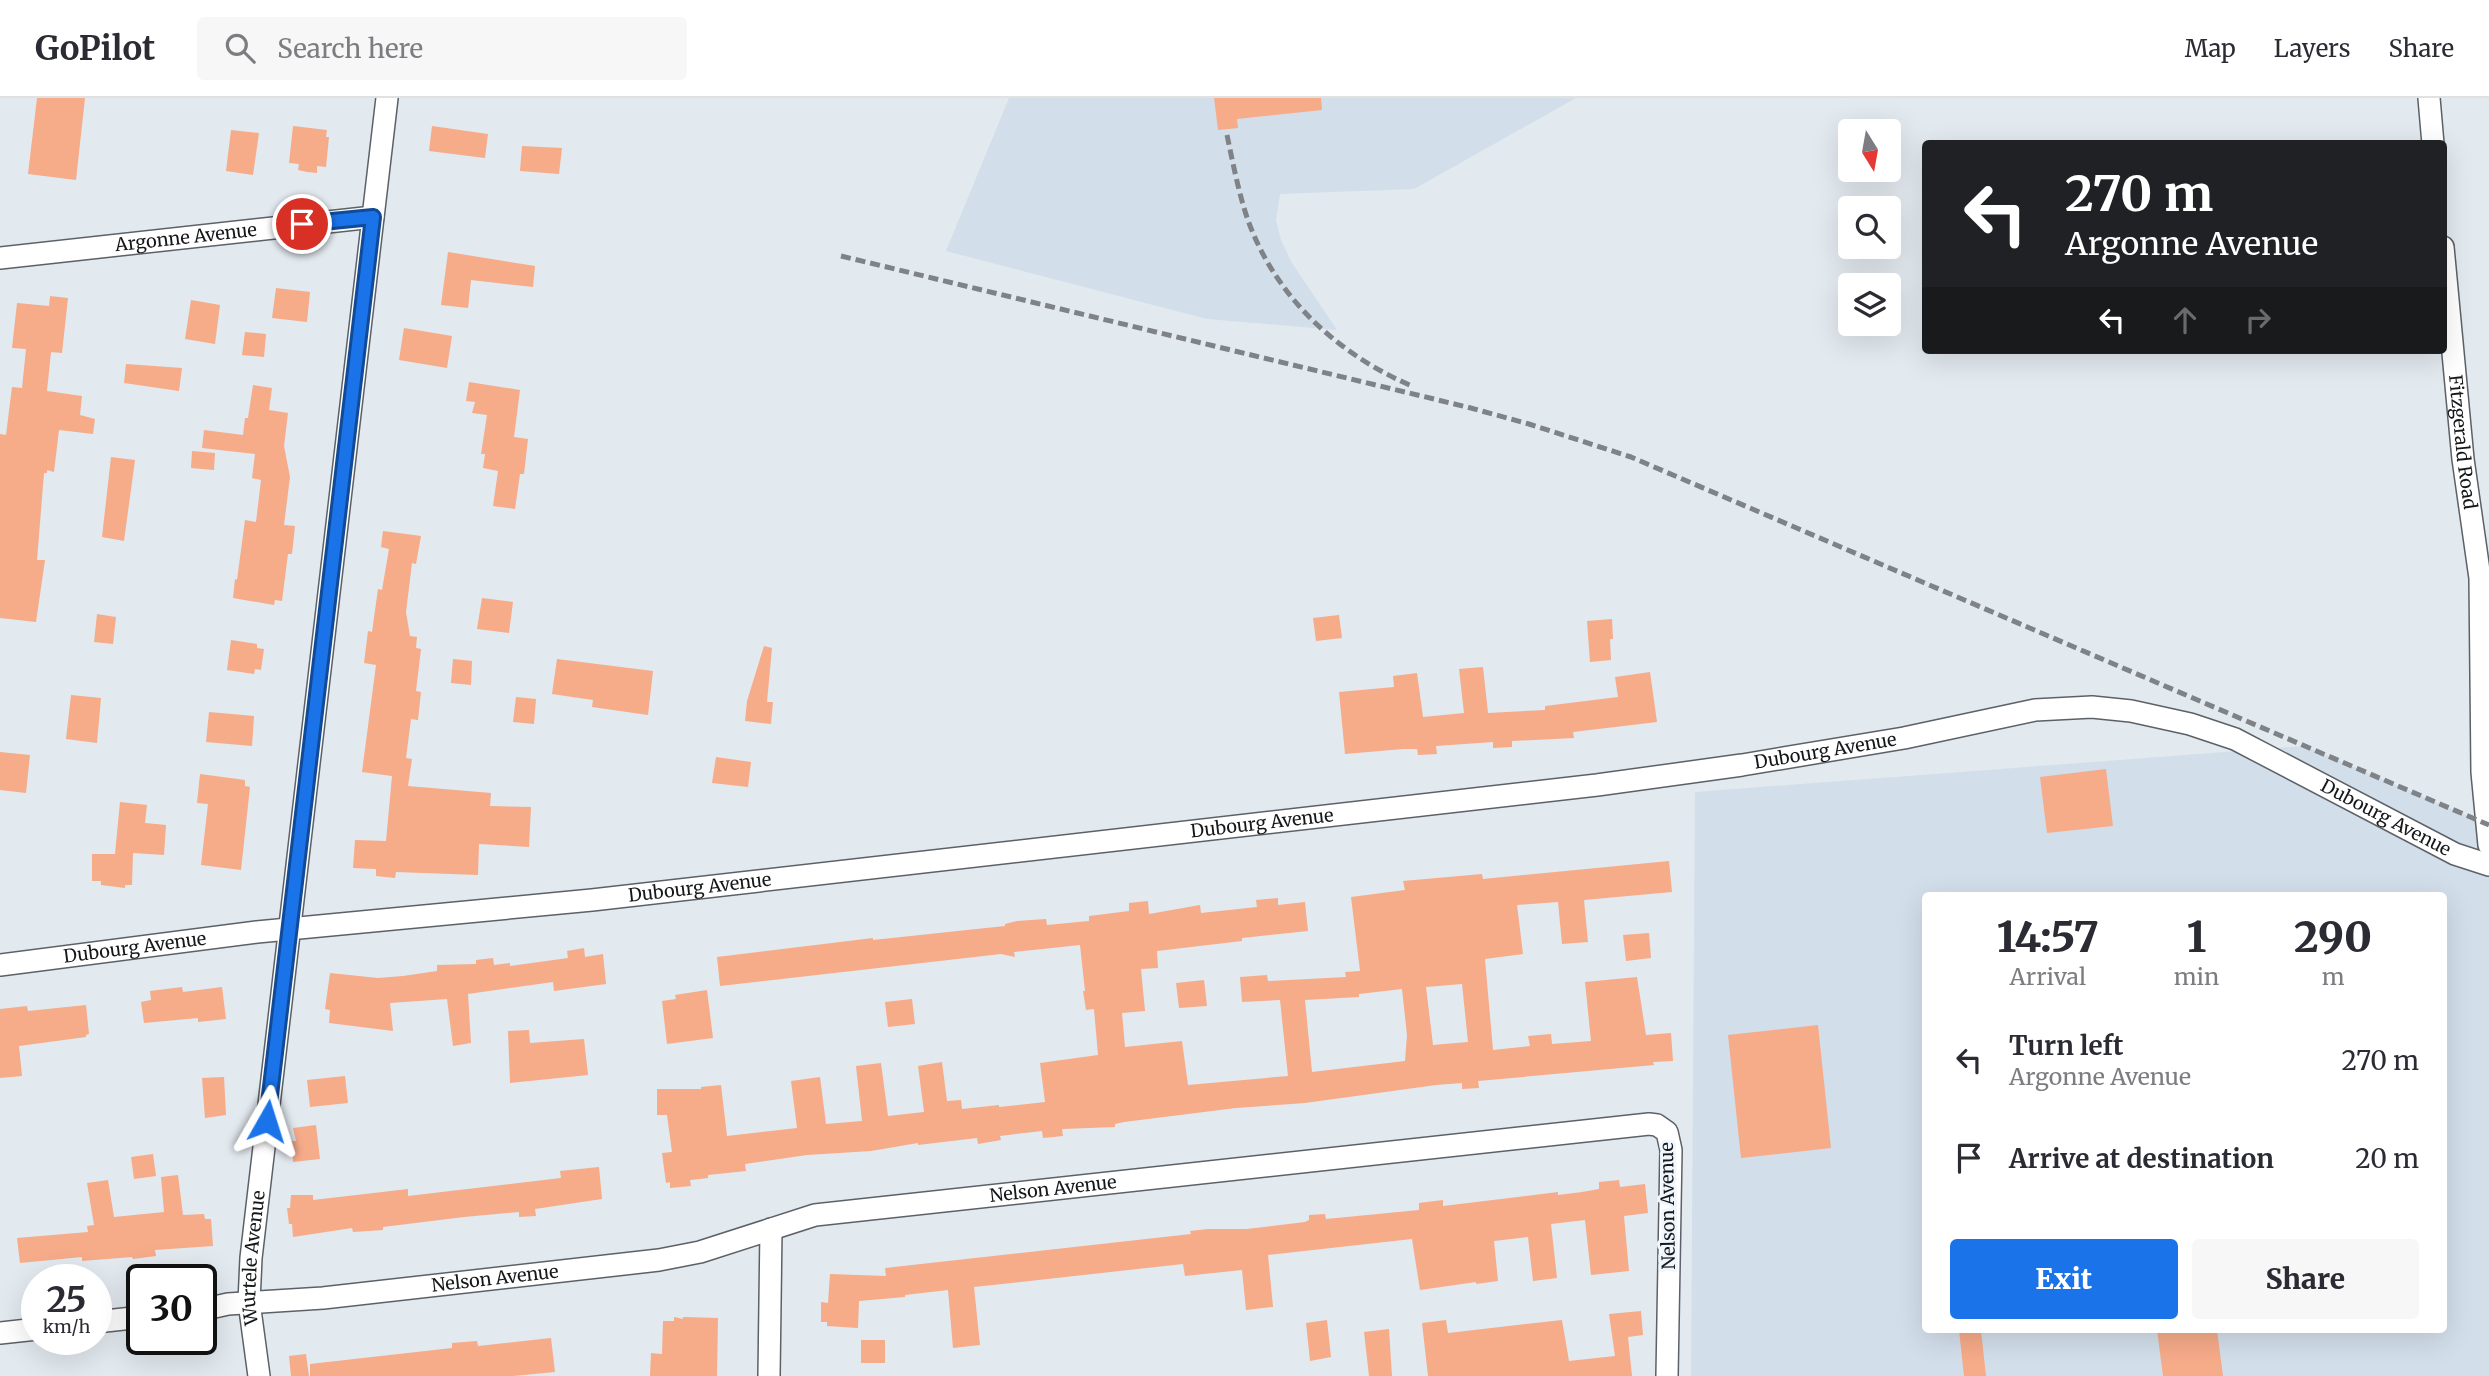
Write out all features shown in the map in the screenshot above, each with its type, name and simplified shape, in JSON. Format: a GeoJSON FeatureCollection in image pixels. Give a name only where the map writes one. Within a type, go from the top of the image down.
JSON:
{"type":"FeatureCollection","features":[{"type":"Feature","properties":{"kind":"street","name":"Wurtele Avenue"},"geometry":{"type":"LineString","coordinates":[[259,1376],[250,1302],[251,1258],[387,98]]}},
{"type":"Feature","properties":{"kind":"street"},"geometry":{"type":"LineString","coordinates":[[2429,98],[2433,140]]}},
{"type":"Feature","properties":{"kind":"street","name":"Argonne Avenue"},"geometry":{"type":"LineString","coordinates":[[0,258],[373,217]]}},
{"type":"Feature","properties":{"kind":"street","name":"Fitzgerald Road"},"geometry":{"type":"LineString","coordinates":[[2447,289],[2463,459],[2480,578],[2482,772],[2489,845]]}},
{"type":"Feature","properties":{"kind":"street","name":"Dubourg Avenue"},"geometry":{"type":"LineString","coordinates":[[0,965],[289,930],[617,897],[1597,786],[1904,738],[2035,710],[2058,708],[2092,707],[2132,711],[2190,724],[2235,739],[2444,848],[2489,865]]}},
{"type":"Feature","properties":{"kind":"street","name":"Nelson Avenue"},"geometry":{"type":"LineString","coordinates":[[217,1307],[659,1261],[700,1252],[815,1215],[1649,1124],[1657,1125],[1667,1132],[1671,1150],[1667,1376]]}},
{"type":"Feature","properties":{"kind":"street"},"geometry":{"type":"LineString","coordinates":[[769,1376],[771,1229]]}},
{"type":"Feature","properties":{"kind":"street"},"geometry":{"type":"LineString","coordinates":[[0,1333],[21,1331]]}},
{"type":"Feature","properties":{"kind":"shaded area"},"geometry":{"type":"Polygon","coordinates":[[[1009,98],[1576,98],[1414,189],[1280,194],[1276,220],[1281,240],[1292,263],[1337,330],[1207,319],[946,251],[1009,98]]]}},
{"type":"Feature","properties":{"kind":"shaded area"},"geometry":{"type":"Polygon","coordinates":[[[2305,746],[2489,825],[2489,1376],[1691,1376],[1695,792],[2305,746]]]}},
{"type":"Feature","properties":{"kind":"building"},"geometry":{"type":"Polygon","coordinates":[[[37,98],[85,98],[76,180],[28,174],[37,98]]]}},
{"type":"Feature","properties":{"kind":"building"},"geometry":{"type":"Polygon","coordinates":[[[1214,98],[1321,98],[1322,110],[1237,119],[1238,128],[1218,130],[1214,98]]]}},
{"type":"Feature","properties":{"kind":"building"},"geometry":{"type":"Polygon","coordinates":[[[293,126],[327,130],[326,137],[329,137],[326,167],[317,166],[317,173],[298,170],[299,164],[289,163],[293,126]]]}},
{"type":"Feature","properties":{"kind":"building"},"geometry":{"type":"Polygon","coordinates":[[[432,126],[488,134],[485,158],[429,151],[432,126]]]}},
{"type":"Feature","properties":{"kind":"building"},"geometry":{"type":"Polygon","coordinates":[[[231,130],[259,133],[253,175],[226,171],[231,130]]]}},
{"type":"Feature","properties":{"kind":"building"},"geometry":{"type":"Polygon","coordinates":[[[522,146],[562,148],[559,174],[520,171],[522,146]]]}},
{"type":"Feature","properties":{"kind":"building"},"geometry":{"type":"Polygon","coordinates":[[[448,252],[535,266],[533,287],[471,280],[468,308],[441,305],[448,252]]]}},
{"type":"Feature","properties":{"kind":"building"},"geometry":{"type":"Polygon","coordinates":[[[276,288],[310,292],[307,322],[272,318],[276,288]]]}},
{"type":"Feature","properties":{"kind":"building"},"geometry":{"type":"Polygon","coordinates":[[[50,296],[68,298],[62,353],[51,352],[47,391],[82,396],[80,415],[95,419],[93,434],[59,430],[54,472],[47,470],[47,473],[44,473],[37,560],[45,560],[36,622],[0,618],[0,434],[6,435],[12,387],[22,388],[26,349],[12,348],[17,303],[49,306],[50,296]]]}},
{"type":"Feature","properties":{"kind":"building"},"geometry":{"type":"Polygon","coordinates":[[[191,300],[220,305],[215,344],[185,339],[191,300]]]}},
{"type":"Feature","properties":{"kind":"building"},"geometry":{"type":"Polygon","coordinates":[[[404,328],[452,336],[447,368],[399,360],[404,328]]]}},
{"type":"Feature","properties":{"kind":"building"},"geometry":{"type":"Polygon","coordinates":[[[245,332],[266,334],[264,357],[242,355],[245,332]]]}},
{"type":"Feature","properties":{"kind":"building"},"geometry":{"type":"Polygon","coordinates":[[[126,364],[182,368],[179,391],[124,383],[126,364]]]}},
{"type":"Feature","properties":{"kind":"building"},"geometry":{"type":"Polygon","coordinates":[[[469,382],[520,390],[514,437],[528,439],[524,474],[520,474],[515,509],[493,506],[498,471],[483,468],[485,454],[481,454],[487,415],[472,413],[475,402],[466,401],[469,382]]]}},
{"type":"Feature","properties":{"kind":"building"},"geometry":{"type":"Polygon","coordinates":[[[253,385],[272,388],[269,410],[288,413],[284,446],[290,477],[284,525],[295,526],[292,554],[288,554],[282,601],[275,600],[274,605],[233,598],[245,520],[256,522],[261,480],[252,478],[255,454],[202,448],[204,430],[243,435],[253,385]]]}},
{"type":"Feature","properties":{"kind":"building"},"geometry":{"type":"Polygon","coordinates":[[[192,451],[215,453],[214,470],[191,468],[192,451]]]}},
{"type":"Feature","properties":{"kind":"building"},"geometry":{"type":"Polygon","coordinates":[[[111,457],[135,460],[124,541],[102,537],[111,457]]]}},
{"type":"Feature","properties":{"kind":"building"},"geometry":{"type":"Polygon","coordinates":[[[383,531],[421,536],[416,564],[412,563],[406,612],[410,636],[417,637],[416,648],[421,649],[416,691],[421,692],[418,720],[411,719],[406,758],[412,759],[408,786],[491,793],[490,806],[531,807],[529,847],[479,844],[478,875],[396,872],[395,878],[376,876],[376,869],[353,868],[355,840],[386,841],[392,776],[362,772],[376,665],[364,663],[368,631],[372,632],[378,589],[382,590],[389,549],[381,547],[383,531]]]}},
{"type":"Feature","properties":{"kind":"building"},"geometry":{"type":"Polygon","coordinates":[[[482,598],[513,602],[509,633],[477,629],[482,598]]]}},
{"type":"Feature","properties":{"kind":"building"},"geometry":{"type":"Polygon","coordinates":[[[97,614],[116,617],[113,644],[94,642],[97,614]]]}},
{"type":"Feature","properties":{"kind":"building"},"geometry":{"type":"Polygon","coordinates":[[[1339,615],[1342,638],[1316,641],[1313,618],[1339,615]]]}},
{"type":"Feature","properties":{"kind":"building"},"geometry":{"type":"Polygon","coordinates":[[[1612,619],[1611,660],[1590,662],[1587,621],[1612,619]]]}},
{"type":"Feature","properties":{"kind":"building"},"geometry":{"type":"Polygon","coordinates":[[[231,640],[257,644],[257,648],[264,649],[261,670],[255,669],[254,674],[227,670],[231,640]]]}},
{"type":"Feature","properties":{"kind":"building"},"geometry":{"type":"Polygon","coordinates":[[[764,646],[772,648],[767,702],[773,702],[771,724],[745,721],[747,701],[764,646]]]}},
{"type":"Feature","properties":{"kind":"building"},"geometry":{"type":"Polygon","coordinates":[[[453,659],[472,661],[471,685],[451,683],[453,659]]]}},
{"type":"Feature","properties":{"kind":"building"},"geometry":{"type":"Polygon","coordinates":[[[557,659],[653,671],[648,715],[592,707],[593,700],[552,694],[557,659]]]}},
{"type":"Feature","properties":{"kind":"building"},"geometry":{"type":"Polygon","coordinates":[[[1483,667],[1488,713],[1545,710],[1545,706],[1618,697],[1615,677],[1650,672],[1657,722],[1573,732],[1574,738],[1512,741],[1512,747],[1493,748],[1493,742],[1436,746],[1437,754],[1418,755],[1417,749],[1403,749],[1345,754],[1339,692],[1394,687],[1393,676],[1417,673],[1423,717],[1464,713],[1459,669],[1483,667]]]}},
{"type":"Feature","properties":{"kind":"building"},"geometry":{"type":"Polygon","coordinates":[[[71,695],[101,698],[97,743],[66,739],[71,695]]]}},
{"type":"Feature","properties":{"kind":"building"},"geometry":{"type":"Polygon","coordinates":[[[516,697],[536,699],[534,724],[513,722],[516,697]]]}},
{"type":"Feature","properties":{"kind":"building"},"geometry":{"type":"Polygon","coordinates":[[[209,712],[254,716],[252,746],[206,742],[209,712]]]}},
{"type":"Feature","properties":{"kind":"building"},"geometry":{"type":"Polygon","coordinates":[[[0,752],[30,755],[26,793],[0,790],[0,752]]]}},
{"type":"Feature","properties":{"kind":"building"},"geometry":{"type":"Polygon","coordinates":[[[716,757],[751,762],[748,787],[712,783],[716,757]]]}},
{"type":"Feature","properties":{"kind":"building"},"geometry":{"type":"Polygon","coordinates":[[[2106,769],[2113,826],[2047,833],[2040,777],[2106,769]]]}},
{"type":"Feature","properties":{"kind":"building"},"geometry":{"type":"Polygon","coordinates":[[[200,774],[245,780],[245,786],[250,787],[241,870],[201,865],[208,804],[197,803],[200,774]]]}},
{"type":"Feature","properties":{"kind":"building"},"geometry":{"type":"Polygon","coordinates":[[[120,802],[147,805],[145,823],[166,825],[164,855],[133,853],[132,885],[125,885],[125,888],[92,881],[92,854],[115,854],[120,802]]]}},
{"type":"Feature","properties":{"kind":"building"},"geometry":{"type":"Polygon","coordinates":[[[1669,861],[1672,892],[1584,900],[1588,942],[1562,944],[1558,902],[1517,905],[1523,954],[1485,959],[1493,1050],[1530,1046],[1528,1036],[1551,1034],[1552,1044],[1591,1041],[1585,982],[1637,977],[1646,1035],[1671,1033],[1673,1061],[1478,1081],[1479,1088],[1462,1089],[1462,1083],[1436,1085],[1305,1103],[1236,1108],[1124,1122],[1115,1124],[1115,1127],[1062,1129],[1063,1136],[1043,1138],[1042,1131],[1000,1136],[1001,1140],[978,1144],[977,1138],[918,1143],[871,1151],[807,1155],[745,1164],[746,1171],[708,1175],[708,1178],[690,1180],[691,1186],[670,1188],[670,1182],[666,1183],[662,1153],[672,1152],[667,1115],[657,1115],[657,1089],[701,1089],[721,1085],[727,1136],[797,1128],[791,1081],[820,1077],[826,1124],[862,1121],[856,1066],[881,1063],[888,1116],[924,1112],[918,1066],[942,1062],[947,1101],[961,1100],[962,1109],[999,1107],[1045,1102],[1040,1063],[1098,1055],[1094,1009],[1086,1010],[1080,945],[1014,952],[1015,957],[1001,954],[720,986],[717,957],[873,938],[1005,926],[1017,921],[1046,919],[1047,925],[1089,921],[1089,916],[1129,911],[1129,903],[1148,901],[1149,914],[1200,905],[1201,913],[1257,907],[1256,900],[1278,898],[1278,905],[1305,902],[1308,931],[1157,951],[1158,968],[1141,969],[1145,1011],[1122,1013],[1125,1047],[1182,1041],[1188,1085],[1288,1076],[1280,1000],[1242,1002],[1240,977],[1267,975],[1268,981],[1346,977],[1345,972],[1360,971],[1351,897],[1405,890],[1403,881],[1482,874],[1483,879],[1669,861]],[[1462,984],[1426,987],[1433,1045],[1468,1042],[1462,984]],[[1402,989],[1359,994],[1359,997],[1305,1000],[1312,1072],[1405,1061],[1407,1035],[1402,989]]]}},
{"type":"Feature","properties":{"kind":"building"},"geometry":{"type":"Polygon","coordinates":[[[1649,933],[1651,958],[1626,961],[1623,935],[1649,933]]]}},
{"type":"Feature","properties":{"kind":"building"},"geometry":{"type":"Polygon","coordinates":[[[584,948],[585,957],[603,954],[606,984],[554,991],[553,982],[468,994],[471,1043],[453,1046],[447,999],[390,1003],[393,1031],[329,1023],[330,1010],[325,1009],[330,973],[378,978],[403,976],[437,971],[437,965],[476,964],[476,960],[493,958],[494,965],[510,963],[510,966],[568,958],[567,951],[584,948]]]}},
{"type":"Feature","properties":{"kind":"building"},"geometry":{"type":"Polygon","coordinates":[[[1204,980],[1207,1006],[1179,1008],[1176,983],[1204,980]]]}},
{"type":"Feature","properties":{"kind":"building"},"geometry":{"type":"Polygon","coordinates":[[[182,987],[183,992],[222,987],[226,1019],[198,1022],[198,1018],[144,1023],[141,1002],[151,1000],[150,991],[182,987]]]}},
{"type":"Feature","properties":{"kind":"building"},"geometry":{"type":"Polygon","coordinates":[[[707,990],[713,1038],[667,1044],[662,1001],[676,999],[675,995],[707,990]]]}},
{"type":"Feature","properties":{"kind":"building"},"geometry":{"type":"Polygon","coordinates":[[[912,999],[915,1024],[888,1027],[885,1002],[912,999]]]}},
{"type":"Feature","properties":{"kind":"building"},"geometry":{"type":"Polygon","coordinates":[[[86,1005],[89,1034],[86,1037],[19,1046],[22,1076],[0,1078],[0,1009],[27,1006],[28,1011],[86,1005]]]}},
{"type":"Feature","properties":{"kind":"building"},"geometry":{"type":"Polygon","coordinates":[[[1818,1025],[1831,1148],[1741,1158],[1728,1035],[1818,1025]]]}},
{"type":"Feature","properties":{"kind":"building"},"geometry":{"type":"Polygon","coordinates":[[[529,1030],[530,1043],[584,1039],[588,1075],[510,1083],[508,1031],[529,1030]]]}},
{"type":"Feature","properties":{"kind":"building"},"geometry":{"type":"Polygon","coordinates":[[[345,1076],[348,1103],[310,1107],[307,1080],[345,1076]]]}},
{"type":"Feature","properties":{"kind":"building"},"geometry":{"type":"Polygon","coordinates":[[[224,1077],[226,1115],[205,1118],[202,1078],[224,1077]]]}},
{"type":"Feature","properties":{"kind":"building"},"geometry":{"type":"Polygon","coordinates":[[[316,1125],[320,1159],[293,1162],[291,1141],[296,1141],[293,1128],[316,1125]]]}},
{"type":"Feature","properties":{"kind":"building"},"geometry":{"type":"Polygon","coordinates":[[[153,1154],[156,1176],[134,1179],[131,1157],[153,1154]]]}},
{"type":"Feature","properties":{"kind":"building"},"geometry":{"type":"Polygon","coordinates":[[[599,1167],[602,1199],[535,1209],[536,1216],[519,1217],[519,1212],[383,1227],[383,1230],[353,1232],[352,1228],[293,1237],[292,1224],[289,1224],[287,1208],[290,1208],[291,1195],[313,1195],[313,1200],[408,1189],[408,1196],[561,1178],[560,1171],[599,1167]]]}},
{"type":"Feature","properties":{"kind":"building"},"geometry":{"type":"Polygon","coordinates":[[[178,1175],[183,1215],[204,1214],[205,1219],[211,1219],[213,1246],[155,1250],[156,1256],[133,1259],[82,1261],[82,1257],[20,1263],[17,1238],[88,1232],[87,1226],[94,1225],[87,1183],[108,1180],[114,1217],[164,1212],[161,1177],[178,1175]]]}},
{"type":"Feature","properties":{"kind":"building"},"geometry":{"type":"Polygon","coordinates":[[[1619,1180],[1620,1187],[1645,1184],[1648,1213],[1624,1216],[1629,1271],[1591,1275],[1585,1220],[1551,1224],[1557,1278],[1533,1281],[1528,1237],[1494,1241],[1498,1281],[1420,1290],[1412,1239],[1268,1255],[1273,1307],[1246,1310],[1242,1270],[1185,1276],[1183,1264],[974,1287],[980,1345],[953,1348],[948,1290],[859,1301],[858,1328],[827,1326],[827,1322],[821,1322],[821,1302],[828,1303],[830,1274],[886,1276],[885,1268],[1191,1234],[1190,1231],[1208,1229],[1247,1229],[1305,1222],[1309,1220],[1309,1215],[1325,1214],[1326,1219],[1419,1210],[1419,1203],[1443,1200],[1443,1206],[1558,1192],[1558,1195],[1599,1189],[1599,1182],[1619,1180]]]}},
{"type":"Feature","properties":{"kind":"building"},"geometry":{"type":"Polygon","coordinates":[[[1641,1311],[1643,1335],[1628,1337],[1632,1376],[1428,1376],[1422,1323],[1446,1320],[1448,1333],[1562,1320],[1569,1361],[1615,1356],[1609,1314],[1641,1311]]]}},
{"type":"Feature","properties":{"kind":"building"},"geometry":{"type":"Polygon","coordinates":[[[674,1317],[718,1318],[717,1376],[650,1376],[651,1353],[662,1354],[663,1321],[674,1321],[674,1317]]]}},
{"type":"Feature","properties":{"kind":"building"},"geometry":{"type":"Polygon","coordinates":[[[1327,1320],[1331,1357],[1310,1361],[1306,1323],[1327,1320]]]}},
{"type":"Feature","properties":{"kind":"building"},"geometry":{"type":"Polygon","coordinates":[[[1389,1329],[1392,1376],[1369,1376],[1364,1332],[1389,1329]]]}},
{"type":"Feature","properties":{"kind":"building"},"geometry":{"type":"Polygon","coordinates":[[[1959,1333],[1981,1333],[1986,1376],[1964,1376],[1959,1333]]]}},
{"type":"Feature","properties":{"kind":"building"},"geometry":{"type":"Polygon","coordinates":[[[2157,1333],[2217,1333],[2223,1376],[2163,1376],[2157,1333]]]}},
{"type":"Feature","properties":{"kind":"building"},"geometry":{"type":"Polygon","coordinates":[[[551,1338],[555,1372],[513,1376],[310,1376],[310,1364],[452,1348],[452,1343],[477,1341],[478,1346],[551,1338]]]}},
{"type":"Feature","properties":{"kind":"building"},"geometry":{"type":"Polygon","coordinates":[[[861,1340],[885,1340],[885,1363],[861,1363],[861,1340]]]}},
{"type":"Feature","properties":{"kind":"building"},"geometry":{"type":"Polygon","coordinates":[[[306,1354],[309,1376],[291,1376],[289,1356],[306,1354]]]}},
{"type":"Feature","properties":{"kind":"railway"},"geometry":{"type":"LineString","coordinates":[[1227,135],[1241,199],[1255,238],[1288,292],[1308,316],[1356,356],[1412,386]]}},
{"type":"Feature","properties":{"kind":"railway"},"geometry":{"type":"LineString","coordinates":[[841,256],[1467,407],[1631,457],[2489,825]]}},
{"type":"Feature","properties":{"kind":"route"},"geometry":{"type":"LineString","coordinates":[[267,1121],[373,217],[302,224]]}}]}
